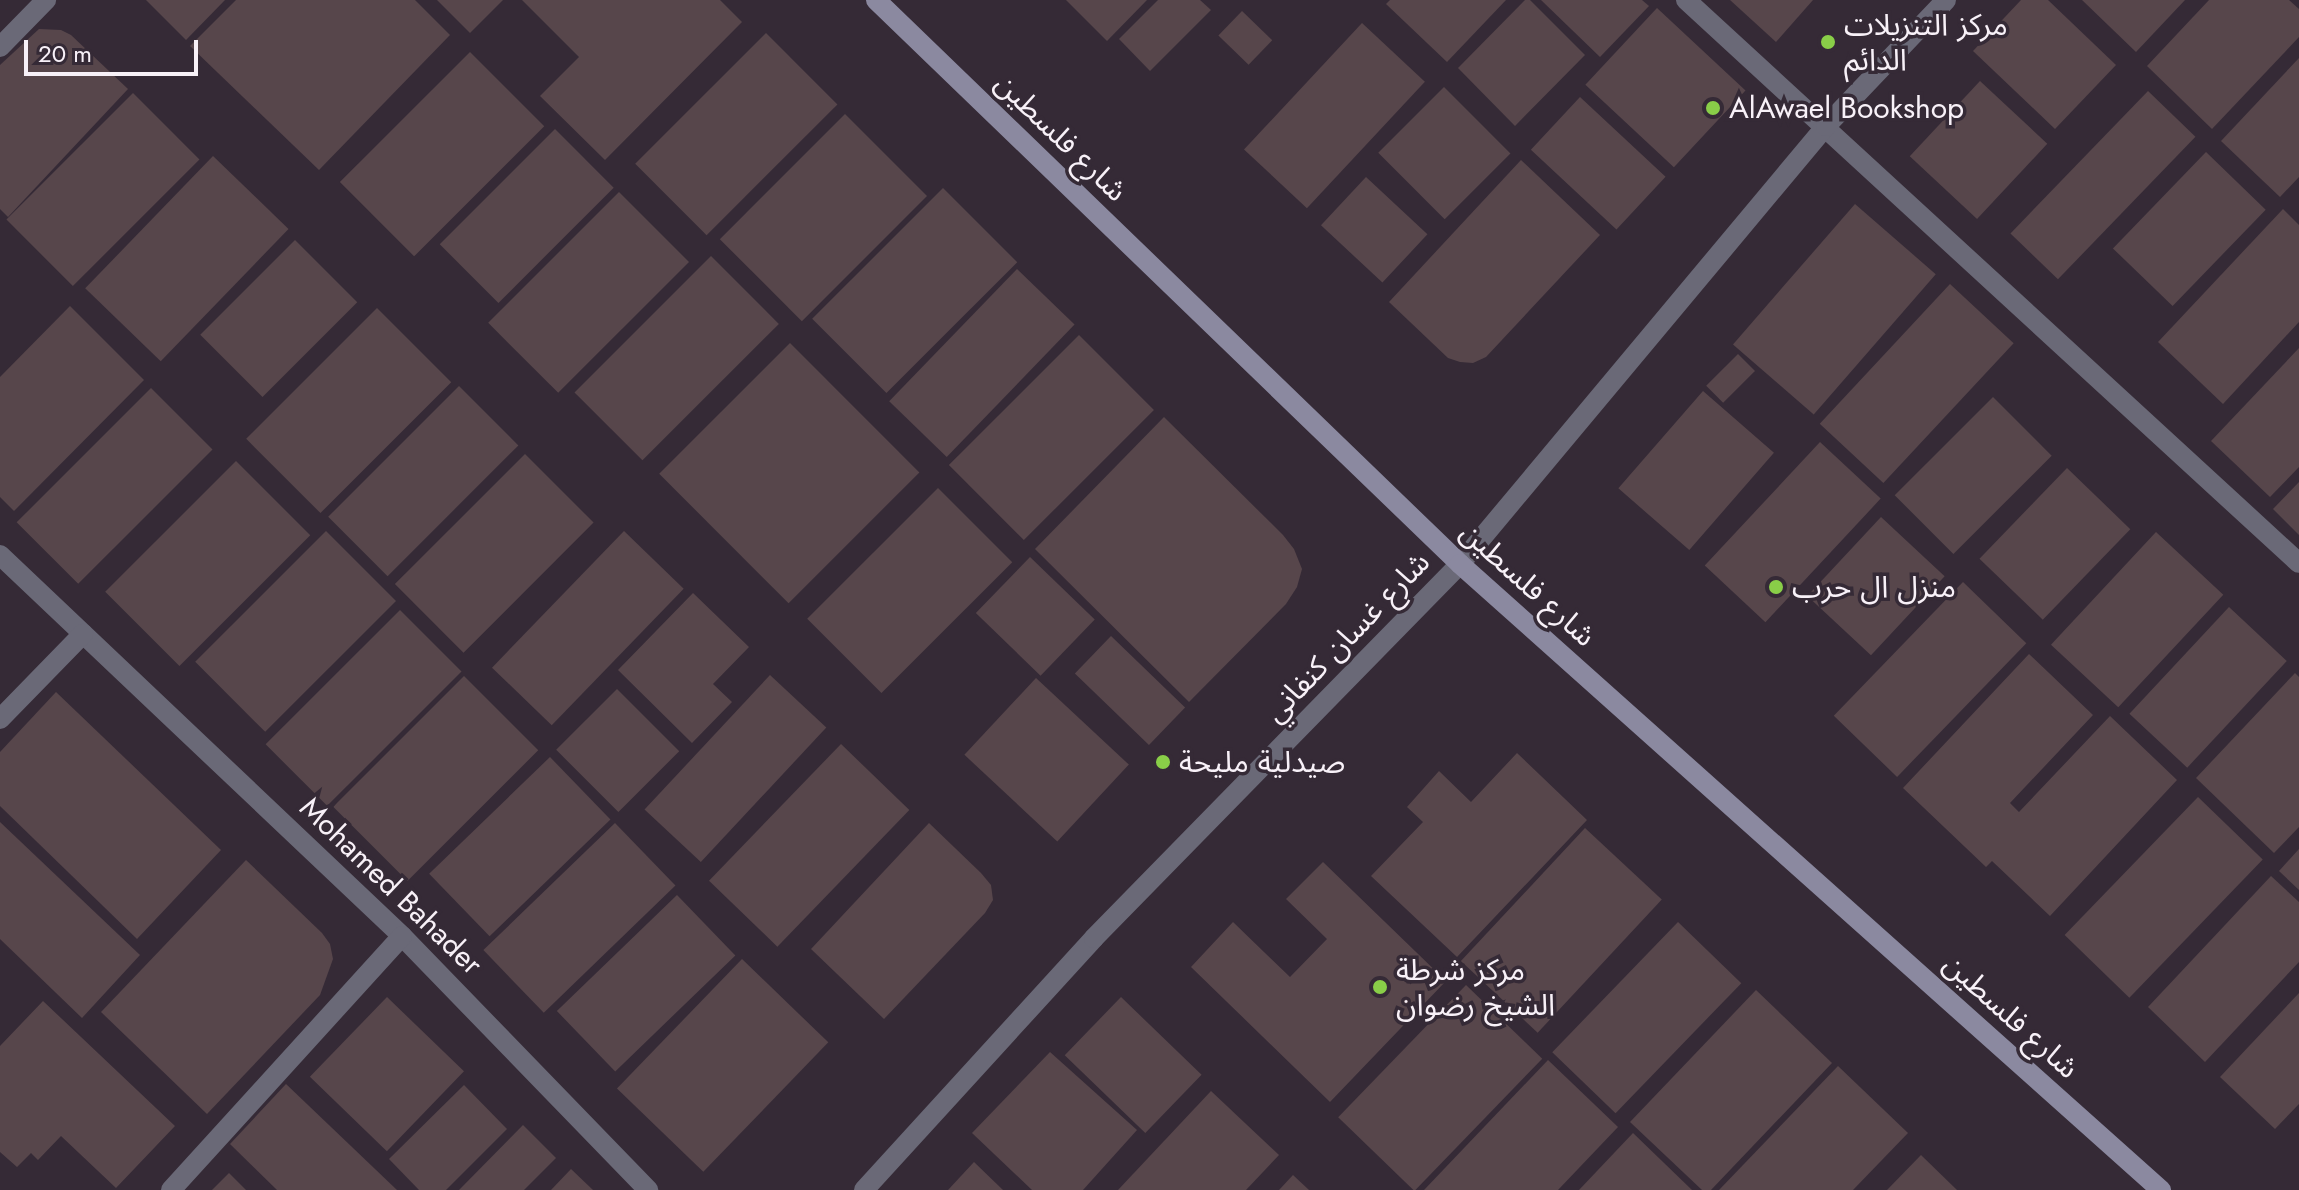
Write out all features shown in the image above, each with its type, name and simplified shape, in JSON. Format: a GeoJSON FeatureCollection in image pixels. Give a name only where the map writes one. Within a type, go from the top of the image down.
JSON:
{"type":"FeatureCollection","features":[{"type":"Feature","properties":{"kind":"street"},"geometry":{"type":"LineString","coordinates":[[0,47],[46,0]]}},
{"type":"Feature","properties":{"kind":"street","name":"شارع فلسطين"},"geometry":{"type":"LineString","coordinates":[[876,0],[1460,564],[2161,1190]]}},
{"type":"Feature","properties":{"kind":"street"},"geometry":{"type":"LineString","coordinates":[[1686,0],[2299,563]]}},
{"type":"Feature","properties":{"kind":"street","name":"شارع غسان كنفاني"},"geometry":{"type":"LineString","coordinates":[[864,1190],[1094,938],[1460,564],[1826,126],[1946,0]]}},
{"type":"Feature","properties":{"kind":"street","name":"Mohamed Bahader"},"geometry":{"type":"LineString","coordinates":[[0,555],[402,936],[648,1190]]}},
{"type":"Feature","properties":{"kind":"street"},"geometry":{"type":"LineString","coordinates":[[0,719],[83,634]]}},
{"type":"Feature","properties":{"kind":"street"},"geometry":{"type":"LineString","coordinates":[[171,1190],[402,936]]}},
{"type":"Feature","properties":{"kind":"building"},"geometry":{"type":"Polygon","coordinates":[[[146,0],[225,0],[186,40],[146,0]]]}},
{"type":"Feature","properties":{"kind":"building"},"geometry":{"type":"Polygon","coordinates":[[[236,0],[415,0],[450,35],[319,170],[190,46],[236,0]]]}},
{"type":"Feature","properties":{"kind":"building"},"geometry":{"type":"Polygon","coordinates":[[[437,0],[503,0],[470,33],[437,0]]]}},
{"type":"Feature","properties":{"kind":"building"},"geometry":{"type":"Polygon","coordinates":[[[522,0],[720,0],[742,22],[605,160],[540,96],[579,57],[522,0]]]}},
{"type":"Feature","properties":{"kind":"building"},"geometry":{"type":"Polygon","coordinates":[[[1066,0],[1147,0],[1107,41],[1066,0]]]}},
{"type":"Feature","properties":{"kind":"building"},"geometry":{"type":"Polygon","coordinates":[[[1158,0],[1200,0],[1211,10],[1150,71],[1119,39],[1158,0]]]}},
{"type":"Feature","properties":{"kind":"building"},"geometry":{"type":"Polygon","coordinates":[[[1390,0],[1506,0],[1447,62],[1386,4],[1390,0]]]}},
{"type":"Feature","properties":{"kind":"building"},"geometry":{"type":"Polygon","coordinates":[[[1525,0],[1530,0],[1585,55],[1515,126],[1458,68],[1525,0]]]}},
{"type":"Feature","properties":{"kind":"building"},"geometry":{"type":"Polygon","coordinates":[[[1541,0],[1642,0],[1649,6],[1600,57],[1541,0]]]}},
{"type":"Feature","properties":{"kind":"building"},"geometry":{"type":"Polygon","coordinates":[[[1730,0],[1813,0],[1776,42],[1730,0]]]}},
{"type":"Feature","properties":{"kind":"building"},"geometry":{"type":"Polygon","coordinates":[[[2021,0],[2048,0],[2116,65],[2055,129],[1973,51],[2021,0]]]}},
{"type":"Feature","properties":{"kind":"building"},"geometry":{"type":"Polygon","coordinates":[[[2082,0],[2185,0],[2136,52],[2082,0]]]}},
{"type":"Feature","properties":{"kind":"building"},"geometry":{"type":"Polygon","coordinates":[[[2209,0],[2289,0],[2299,9],[2299,37],[2212,129],[2147,66],[2209,0]]]}},
{"type":"Feature","properties":{"kind":"building"},"geometry":{"type":"Polygon","coordinates":[[[1657,8],[1745,91],[1674,167],[1585,85],[1657,8]]]}},
{"type":"Feature","properties":{"kind":"building"},"geometry":{"type":"Polygon","coordinates":[[[1242,11],[1272,40],[1249,65],[1218,35],[1242,11]]]}},
{"type":"Feature","properties":{"kind":"building"},"geometry":{"type":"Polygon","coordinates":[[[1362,23],[1425,82],[1307,208],[1244,150],[1362,23]]]}},
{"type":"Feature","properties":{"kind":"building"},"geometry":{"type":"Polygon","coordinates":[[[39,29],[61,30],[71,35],[128,89],[8,217],[0,209],[0,65],[39,29]]]}},
{"type":"Feature","properties":{"kind":"building"},"geometry":{"type":"Polygon","coordinates":[[[766,33],[837,104],[707,235],[635,164],[766,33]]]}},
{"type":"Feature","properties":{"kind":"building"},"geometry":{"type":"Polygon","coordinates":[[[470,52],[544,126],[414,256],[340,182],[470,52]]]}},
{"type":"Feature","properties":{"kind":"building"},"geometry":{"type":"Polygon","coordinates":[[[2299,58],[2299,177],[2280,197],[2221,141],[2299,58]]]}},
{"type":"Feature","properties":{"kind":"building"},"geometry":{"type":"Polygon","coordinates":[[[1980,81],[2047,144],[1977,219],[1910,156],[1980,81]]]}},
{"type":"Feature","properties":{"kind":"building"},"geometry":{"type":"Polygon","coordinates":[[[1444,87],[1510,153],[1445,219],[1378,153],[1444,87]]]}},
{"type":"Feature","properties":{"kind":"building"},"geometry":{"type":"Polygon","coordinates":[[[2148,91],[2195,137],[2058,279],[2010,233],[2148,91]]]}},
{"type":"Feature","properties":{"kind":"building"},"geometry":{"type":"Polygon","coordinates":[[[133,93],[199,159],[73,286],[6,220],[133,93]]]}},
{"type":"Feature","properties":{"kind":"building"},"geometry":{"type":"Polygon","coordinates":[[[1580,97],[1666,177],[1616,229],[1531,150],[1580,97]]]}},
{"type":"Feature","properties":{"kind":"building"},"geometry":{"type":"Polygon","coordinates":[[[845,114],[927,196],[802,321],[720,239],[845,114]]]}},
{"type":"Feature","properties":{"kind":"building"},"geometry":{"type":"Polygon","coordinates":[[[555,129],[614,188],[498,303],[440,244],[555,129]]]}},
{"type":"Feature","properties":{"kind":"building"},"geometry":{"type":"Polygon","coordinates":[[[2206,152],[2266,210],[2173,306],[2113,248],[2206,152]]]}},
{"type":"Feature","properties":{"kind":"building"},"geometry":{"type":"Polygon","coordinates":[[[213,156],[289,229],[161,361],[85,288],[213,156]]]}},
{"type":"Feature","properties":{"kind":"building"},"geometry":{"type":"Polygon","coordinates":[[[1521,160],[1600,235],[1486,357],[1473,363],[1448,358],[1389,302],[1521,160]]]}},
{"type":"Feature","properties":{"kind":"building"},"geometry":{"type":"Polygon","coordinates":[[[1366,177],[1427,234],[1382,283],[1321,225],[1366,177]]]}},
{"type":"Feature","properties":{"kind":"building"},"geometry":{"type":"Polygon","coordinates":[[[943,188],[1017,262],[886,393],[812,319],[943,188]]]}},
{"type":"Feature","properties":{"kind":"building"},"geometry":{"type":"Polygon","coordinates":[[[619,192],[689,262],[558,393],[488,323],[619,192]]]}},
{"type":"Feature","properties":{"kind":"building"},"geometry":{"type":"Polygon","coordinates":[[[1855,204],[1936,274],[1814,415],[1733,344],[1855,204]]]}},
{"type":"Feature","properties":{"kind":"building"},"geometry":{"type":"Polygon","coordinates":[[[2283,209],[2299,225],[2299,322],[2223,404],[2158,342],[2283,209]]]}},
{"type":"Feature","properties":{"kind":"building"},"geometry":{"type":"Polygon","coordinates":[[[295,240],[357,302],[262,397],[200,335],[295,240]]]}},
{"type":"Feature","properties":{"kind":"building"},"geometry":{"type":"Polygon","coordinates":[[[711,256],[779,324],[642,460],[575,392],[711,256]]]}},
{"type":"Feature","properties":{"kind":"building"},"geometry":{"type":"Polygon","coordinates":[[[1017,269],[1075,325],[947,457],[889,401],[1017,269]]]}},
{"type":"Feature","properties":{"kind":"building"},"geometry":{"type":"Polygon","coordinates":[[[1950,284],[2014,343],[1883,483],[1820,424],[1950,284]]]}},
{"type":"Feature","properties":{"kind":"building"},"geometry":{"type":"Polygon","coordinates":[[[70,306],[144,380],[14,511],[0,497],[0,377],[70,306]]]}},
{"type":"Feature","properties":{"kind":"building"},"geometry":{"type":"Polygon","coordinates":[[[377,308],[451,382],[320,513],[246,439],[377,308]]]}},
{"type":"Feature","properties":{"kind":"building"},"geometry":{"type":"Polygon","coordinates":[[[1079,335],[1154,410],[1024,540],[949,465],[1079,335]]]}},
{"type":"Feature","properties":{"kind":"building"},"geometry":{"type":"Polygon","coordinates":[[[790,343],[919,472],[789,603],[659,474],[790,343]]]}},
{"type":"Feature","properties":{"kind":"building"},"geometry":{"type":"Polygon","coordinates":[[[2299,348],[2299,467],[2270,497],[2211,441],[2299,348]]]}},
{"type":"Feature","properties":{"kind":"building"},"geometry":{"type":"Polygon","coordinates":[[[1738,354],[1755,371],[1723,403],[1706,386],[1738,354]]]}},
{"type":"Feature","properties":{"kind":"building"},"geometry":{"type":"Polygon","coordinates":[[[459,386],[518,445],[388,576],[328,517],[459,386]]]}},
{"type":"Feature","properties":{"kind":"building"},"geometry":{"type":"Polygon","coordinates":[[[151,388],[213,450],[78,584],[17,522],[151,388]]]}},
{"type":"Feature","properties":{"kind":"building"},"geometry":{"type":"Polygon","coordinates":[[[1703,391],[1774,453],[1689,550],[1618,488],[1703,391]]]}},
{"type":"Feature","properties":{"kind":"building"},"geometry":{"type":"Polygon","coordinates":[[[1993,397],[2052,456],[1953,554],[1895,495],[1993,397]]]}},
{"type":"Feature","properties":{"kind":"building"},"geometry":{"type":"Polygon","coordinates":[[[1164,417],[1283,535],[1294,549],[1302,569],[1297,587],[1286,604],[1189,702],[1035,549],[1164,417]]]}},
{"type":"Feature","properties":{"kind":"building"},"geometry":{"type":"Polygon","coordinates":[[[1820,442],[1881,499],[1765,622],[1705,566],[1820,442]]]}},
{"type":"Feature","properties":{"kind":"building"},"geometry":{"type":"Polygon","coordinates":[[[525,454],[594,523],[463,653],[395,584],[525,454]]]}},
{"type":"Feature","properties":{"kind":"building"},"geometry":{"type":"Polygon","coordinates":[[[236,461],[310,535],[179,666],[105,592],[236,461]]]}},
{"type":"Feature","properties":{"kind":"building"},"geometry":{"type":"Polygon","coordinates":[[[2067,468],[2130,529],[2043,620],[1979,559],[2067,468]]]}},
{"type":"Feature","properties":{"kind":"building"},"geometry":{"type":"Polygon","coordinates":[[[2299,482],[2299,535],[2273,509],[2299,482]]]}},
{"type":"Feature","properties":{"kind":"building"},"geometry":{"type":"Polygon","coordinates":[[[938,488],[1012,562],[881,693],[807,619],[938,488]]]}},
{"type":"Feature","properties":{"kind":"building"},"geometry":{"type":"Polygon","coordinates":[[[1881,517],[1945,576],[1871,655],[1807,596],[1881,517]]]}},
{"type":"Feature","properties":{"kind":"building"},"geometry":{"type":"Polygon","coordinates":[[[326,531],[396,601],[265,732],[195,662],[326,531]]]}},
{"type":"Feature","properties":{"kind":"building"},"geometry":{"type":"Polygon","coordinates":[[[624,531],[684,589],[552,725],[492,668],[624,531]]]}},
{"type":"Feature","properties":{"kind":"building"},"geometry":{"type":"Polygon","coordinates":[[[2156,532],[2223,595],[2118,707],[2051,645],[2156,532]]]}},
{"type":"Feature","properties":{"kind":"building"},"geometry":{"type":"Polygon","coordinates":[[[1030,557],[1095,620],[1041,676],[976,613],[1030,557]]]}},
{"type":"Feature","properties":{"kind":"building"},"geometry":{"type":"Polygon","coordinates":[[[1963,582],[2026,643],[1897,777],[1834,716],[1963,582]]]}},
{"type":"Feature","properties":{"kind":"building"},"geometry":{"type":"Polygon","coordinates":[[[693,593],[749,647],[713,684],[732,702],[692,743],[618,670],[693,593]]]}},
{"type":"Feature","properties":{"kind":"building"},"geometry":{"type":"Polygon","coordinates":[[[2229,607],[2287,661],[2187,768],[2129,714],[2229,607]]]}},
{"type":"Feature","properties":{"kind":"building"},"geometry":{"type":"Polygon","coordinates":[[[400,610],[462,672],[327,806],[266,744],[400,610]]]}},
{"type":"Feature","properties":{"kind":"building"},"geometry":{"type":"Polygon","coordinates":[[[1111,636],[1185,708],[1149,745],[1075,673],[1111,636]]]}},
{"type":"Feature","properties":{"kind":"building"},"geometry":{"type":"Polygon","coordinates":[[[2029,654],[2093,715],[2010,803],[2019,812],[2110,716],[2177,780],[2050,916],[1992,861],[1986,867],[1903,788],[2029,654]]]}},
{"type":"Feature","properties":{"kind":"building"},"geometry":{"type":"Polygon","coordinates":[[[2295,673],[2299,677],[2299,827],[2274,853],[2196,778],[2295,673]]]}},
{"type":"Feature","properties":{"kind":"building"},"geometry":{"type":"Polygon","coordinates":[[[770,675],[826,728],[701,862],[645,810],[770,675]]]}},
{"type":"Feature","properties":{"kind":"building"},"geometry":{"type":"Polygon","coordinates":[[[464,676],[538,750],[407,881],[333,807],[464,676]]]}},
{"type":"Feature","properties":{"kind":"building"},"geometry":{"type":"Polygon","coordinates":[[[1036,678],[1129,765],[1057,841],[964,755],[1036,678]]]}},
{"type":"Feature","properties":{"kind":"building"},"geometry":{"type":"Polygon","coordinates":[[[617,689],[679,751],[618,812],[556,750],[617,689]]]}},
{"type":"Feature","properties":{"kind":"building"},"geometry":{"type":"Polygon","coordinates":[[[56,692],[221,850],[137,939],[0,806],[0,752],[56,692]]]}},
{"type":"Feature","properties":{"kind":"building"},"geometry":{"type":"Polygon","coordinates":[[[841,744],[909,810],[777,947],[709,881],[841,744]]]}},
{"type":"Feature","properties":{"kind":"building"},"geometry":{"type":"Polygon","coordinates":[[[1517,753],[1587,820],[1457,957],[1371,876],[1423,822],[1407,807],[1439,771],[1471,802],[1517,753]]]}},
{"type":"Feature","properties":{"kind":"building"},"geometry":{"type":"Polygon","coordinates":[[[550,757],[610,820],[490,936],[429,874],[550,757]]]}},
{"type":"Feature","properties":{"kind":"building"},"geometry":{"type":"Polygon","coordinates":[[[2198,797],[2263,860],[2129,998],[2065,935],[2198,797]]]}},
{"type":"Feature","properties":{"kind":"building"},"geometry":{"type":"Polygon","coordinates":[[[0,822],[140,955],[82,1018],[0,939],[0,822]]]}},
{"type":"Feature","properties":{"kind":"building"},"geometry":{"type":"Polygon","coordinates":[[[615,823],[675,886],[544,1013],[483,950],[615,823]]]}},
{"type":"Feature","properties":{"kind":"building"},"geometry":{"type":"Polygon","coordinates":[[[929,823],[991,885],[993,900],[985,913],[884,1019],[811,949],[929,823]]]}},
{"type":"Feature","properties":{"kind":"building"},"geometry":{"type":"Polygon","coordinates":[[[1585,828],[1662,900],[1538,1033],[1461,961],[1585,828]]]}},
{"type":"Feature","properties":{"kind":"building"},"geometry":{"type":"Polygon","coordinates":[[[2299,849],[2299,890],[2279,871],[2299,849]]]}},
{"type":"Feature","properties":{"kind":"building"},"geometry":{"type":"Polygon","coordinates":[[[246,860],[322,933],[330,944],[333,959],[320,995],[207,1114],[101,1012],[246,860]]]}},
{"type":"Feature","properties":{"kind":"building"},"geometry":{"type":"Polygon","coordinates":[[[1323,862],[1446,981],[1330,1102],[1191,967],[1233,922],[1290,977],[1327,939],[1286,899],[1323,862]]]}},
{"type":"Feature","properties":{"kind":"building"},"geometry":{"type":"Polygon","coordinates":[[[2271,876],[2299,902],[2299,962],[2205,1062],[2148,1007],[2271,876]]]}},
{"type":"Feature","properties":{"kind":"building"},"geometry":{"type":"Polygon","coordinates":[[[677,895],[735,955],[615,1071],[557,1011],[677,895]]]}},
{"type":"Feature","properties":{"kind":"building"},"geometry":{"type":"Polygon","coordinates":[[[1678,922],[1741,983],[1616,1113],[1552,1052],[1678,922]]]}},
{"type":"Feature","properties":{"kind":"building"},"geometry":{"type":"Polygon","coordinates":[[[742,959],[828,1042],[703,1172],[617,1088],[742,959]]]}},
{"type":"Feature","properties":{"kind":"building"},"geometry":{"type":"Polygon","coordinates":[[[1466,985],[1542,1059],[1415,1190],[1338,1117],[1466,985]]]}},
{"type":"Feature","properties":{"kind":"building"},"geometry":{"type":"Polygon","coordinates":[[[1756,990],[1832,1063],[1711,1190],[1702,1190],[1630,1122],[1756,990]]]}},
{"type":"Feature","properties":{"kind":"building"},"geometry":{"type":"Polygon","coordinates":[[[2299,993],[2299,1104],[2275,1129],[2220,1077],[2299,993]]]}},
{"type":"Feature","properties":{"kind":"building"},"geometry":{"type":"Polygon","coordinates":[[[387,997],[464,1071],[387,1151],[310,1077],[387,997]]]}},
{"type":"Feature","properties":{"kind":"building"},"geometry":{"type":"Polygon","coordinates":[[[1121,997],[1202,1075],[1145,1133],[1065,1055],[1121,997]]]}},
{"type":"Feature","properties":{"kind":"building"},"geometry":{"type":"Polygon","coordinates":[[[43,1001],[175,1126],[116,1188],[61,1136],[38,1160],[31,1153],[17,1167],[0,1152],[0,1046],[43,1001]]]}},
{"type":"Feature","properties":{"kind":"building"},"geometry":{"type":"Polygon","coordinates":[[[1050,1052],[1137,1130],[1083,1190],[1032,1190],[972,1133],[1050,1052]]]}},
{"type":"Feature","properties":{"kind":"building"},"geometry":{"type":"Polygon","coordinates":[[[1548,1060],[1618,1127],[1558,1190],[1424,1190],[1548,1060]]]}},
{"type":"Feature","properties":{"kind":"building"},"geometry":{"type":"Polygon","coordinates":[[[1838,1066],[1908,1133],[1853,1190],[1719,1190],[1838,1066]]]}},
{"type":"Feature","properties":{"kind":"building"},"geometry":{"type":"Polygon","coordinates":[[[286,1084],[397,1190],[277,1190],[230,1144],[286,1084]]]}},
{"type":"Feature","properties":{"kind":"building"},"geometry":{"type":"Polygon","coordinates":[[[464,1085],[507,1129],[446,1190],[419,1190],[389,1159],[464,1085]]]}},
{"type":"Feature","properties":{"kind":"building"},"geometry":{"type":"Polygon","coordinates":[[[1211,1091],[1279,1155],[1246,1190],[1118,1190],[1211,1091]]]}},
{"type":"Feature","properties":{"kind":"building"},"geometry":{"type":"Polygon","coordinates":[[[523,1125],[556,1158],[524,1190],[459,1190],[523,1125]]]}},
{"type":"Feature","properties":{"kind":"building"},"geometry":{"type":"Polygon","coordinates":[[[1633,1133],[1692,1190],[1579,1190],[1633,1133]]]}},
{"type":"Feature","properties":{"kind":"building"},"geometry":{"type":"Polygon","coordinates":[[[1921,1155],[1957,1190],[1887,1190],[1921,1155]]]}},
{"type":"Feature","properties":{"kind":"building"},"geometry":{"type":"Polygon","coordinates":[[[974,1162],[1003,1190],[948,1190],[974,1162]]]}},
{"type":"Feature","properties":{"kind":"building"},"geometry":{"type":"Polygon","coordinates":[[[571,1169],[593,1190],[551,1190],[571,1169]]]}},
{"type":"Feature","properties":{"kind":"building"},"geometry":{"type":"Polygon","coordinates":[[[229,1173],[246,1190],[212,1190],[229,1173]]]}},
{"type":"Feature","properties":{"kind":"building"},"geometry":{"type":"Polygon","coordinates":[[[1293,1175],[1309,1190],[1279,1190],[1293,1175]]]}},
{"type":"Feature","properties":{"kind":"place","name":"مركز التنزيلات الدائم"},"geometry":{"type":"Point","coordinates":[1828,42]}},
{"type":"Feature","properties":{"kind":"place","name":"AlAwael Bookshop"},"geometry":{"type":"Point","coordinates":[1713,108]}},
{"type":"Feature","properties":{"kind":"place","name":"منزل ال حرب"},"geometry":{"type":"Point","coordinates":[1776,587]}},
{"type":"Feature","properties":{"kind":"place","name":"صيدلية مليحة"},"geometry":{"type":"Point","coordinates":[1163,762]}},
{"type":"Feature","properties":{"kind":"place","name":"مركز شرطة الشيخ رضوان"},"geometry":{"type":"Point","coordinates":[1380,987]}}]}
